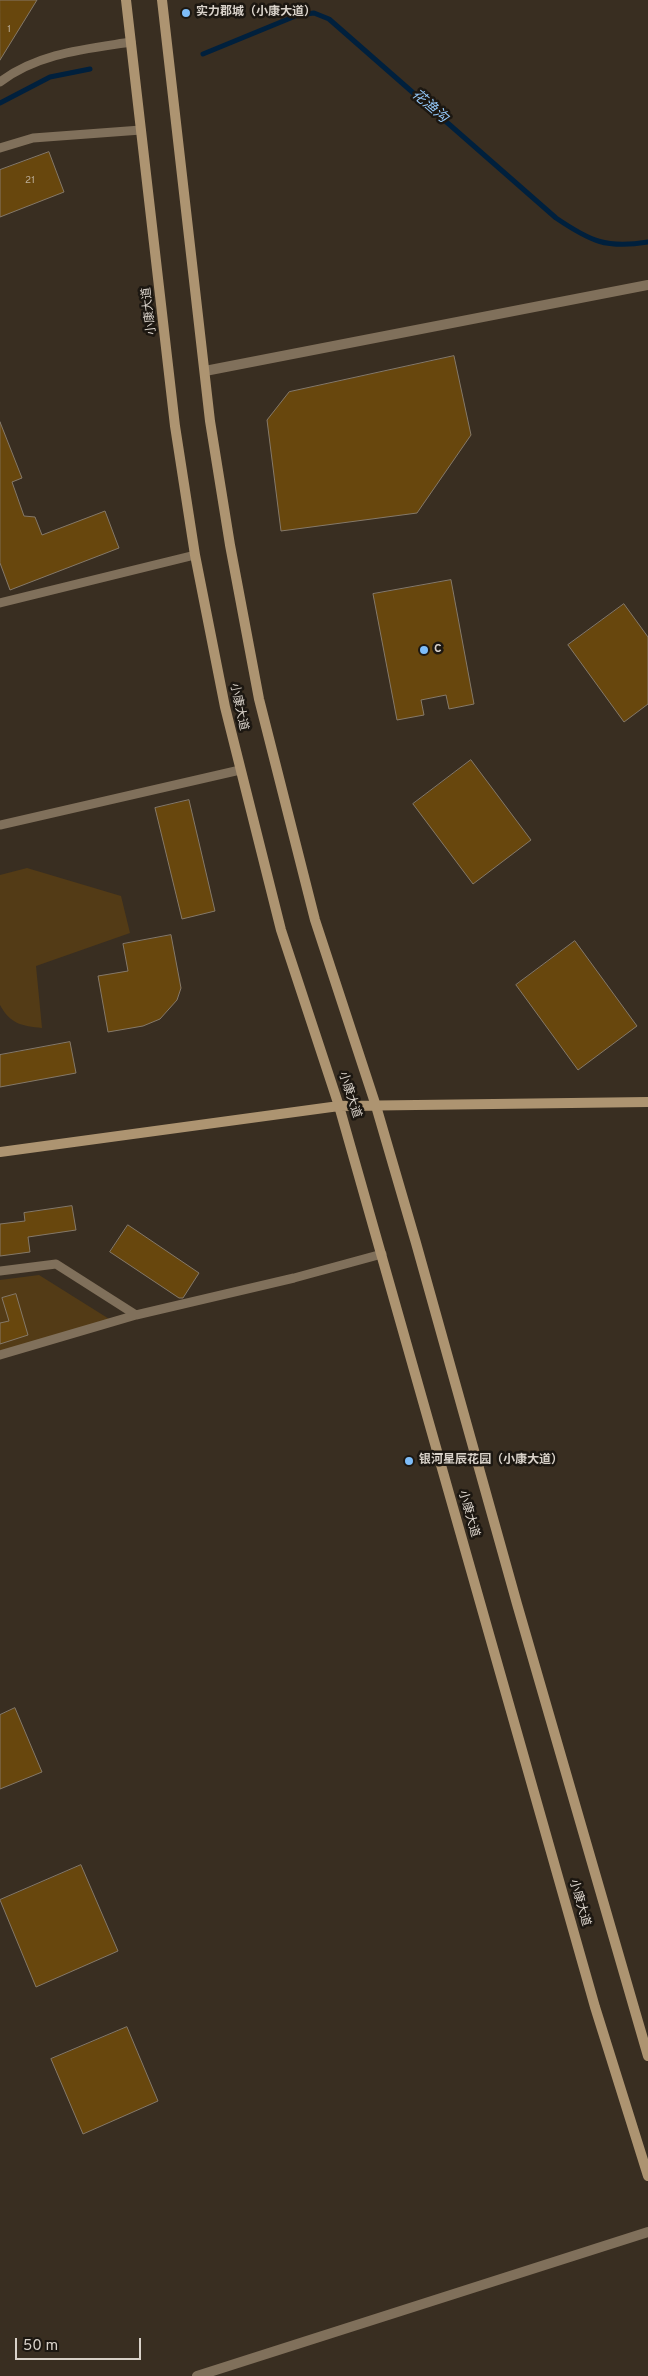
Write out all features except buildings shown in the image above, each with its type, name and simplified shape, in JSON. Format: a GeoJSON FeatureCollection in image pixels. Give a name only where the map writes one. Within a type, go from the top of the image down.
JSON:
{"type":"FeatureCollection","features":[{"type":"Feature","properties":{"kind":"main road","name":"小康大道"},"geometry":{"type":"LineString","coordinates":[[126,0],[175,426],[195,555],[225,707],[240,770],[281,930],[340,1106],[596,2007],[648,2176]]}},
{"type":"Feature","properties":{"kind":"main road","name":"小康大道"},"geometry":{"type":"LineString","coordinates":[[162,0],[205,371],[230,545],[259,699],[315,920],[376,1106],[648,2056]]}},
{"type":"Feature","properties":{"kind":"main road"},"geometry":{"type":"LineString","coordinates":[[0,1152],[340,1106],[648,1102]]}},
{"type":"Feature","properties":{"kind":"street"},"geometry":{"type":"LineString","coordinates":[[205,371],[648,285]]}},
{"type":"Feature","properties":{"kind":"street"},"geometry":{"type":"LineString","coordinates":[[197,2376],[648,2232]]}},
{"type":"Feature","properties":{"kind":"lane"},"geometry":{"type":"LineString","coordinates":[[0,82],[13,72],[52,55],[131,42]]}},
{"type":"Feature","properties":{"kind":"lane"},"geometry":{"type":"LineString","coordinates":[[0,148],[33,138],[142,130]]}},
{"type":"Feature","properties":{"kind":"lane"},"geometry":{"type":"LineString","coordinates":[[0,603],[195,555]]}},
{"type":"Feature","properties":{"kind":"lane"},"geometry":{"type":"LineString","coordinates":[[0,825],[240,770]]}},
{"type":"Feature","properties":{"kind":"lane"},"geometry":{"type":"LineString","coordinates":[[0,1355],[136,1315],[294,1278],[382,1254]]}},
{"type":"Feature","properties":{"kind":"lane"},"geometry":{"type":"LineString","coordinates":[[0,1272],[56,1264],[136,1315]]}},
{"type":"Feature","properties":{"kind":"shaded area"},"geometry":{"type":"Polygon","coordinates":[[[27,868],[121,896],[130,933],[36,966],[42,1028],[17,1023],[8,1016],[0,1005],[0,875],[27,868]]]}},
{"type":"Feature","properties":{"kind":"shaded area"},"geometry":{"type":"Polygon","coordinates":[[[39,1275],[114,1322],[0,1351],[0,1280],[39,1275]]]}},
{"type":"Feature","properties":{"kind":"waterway","name":"花渔沟"},"geometry":{"type":"LineString","coordinates":[[203,54],[298,15],[314,13],[329,19],[556,218],[589,238],[609,244],[648,242]]}},
{"type":"Feature","properties":{"kind":"waterway","name":"花渔沟"},"geometry":{"type":"LineString","coordinates":[[0,103],[50,77],[90,69]]}},
{"type":"Feature","properties":{"kind":"place","name":"实力郡城（小康大道）"},"geometry":{"type":"Point","coordinates":[186,13]}},
{"type":"Feature","properties":{"kind":"place","name":"C"},"geometry":{"type":"Point","coordinates":[424,650]}},
{"type":"Feature","properties":{"kind":"place","name":"银河星辰花园（小康大道）"},"geometry":{"type":"Point","coordinates":[409,1461]}}]}
